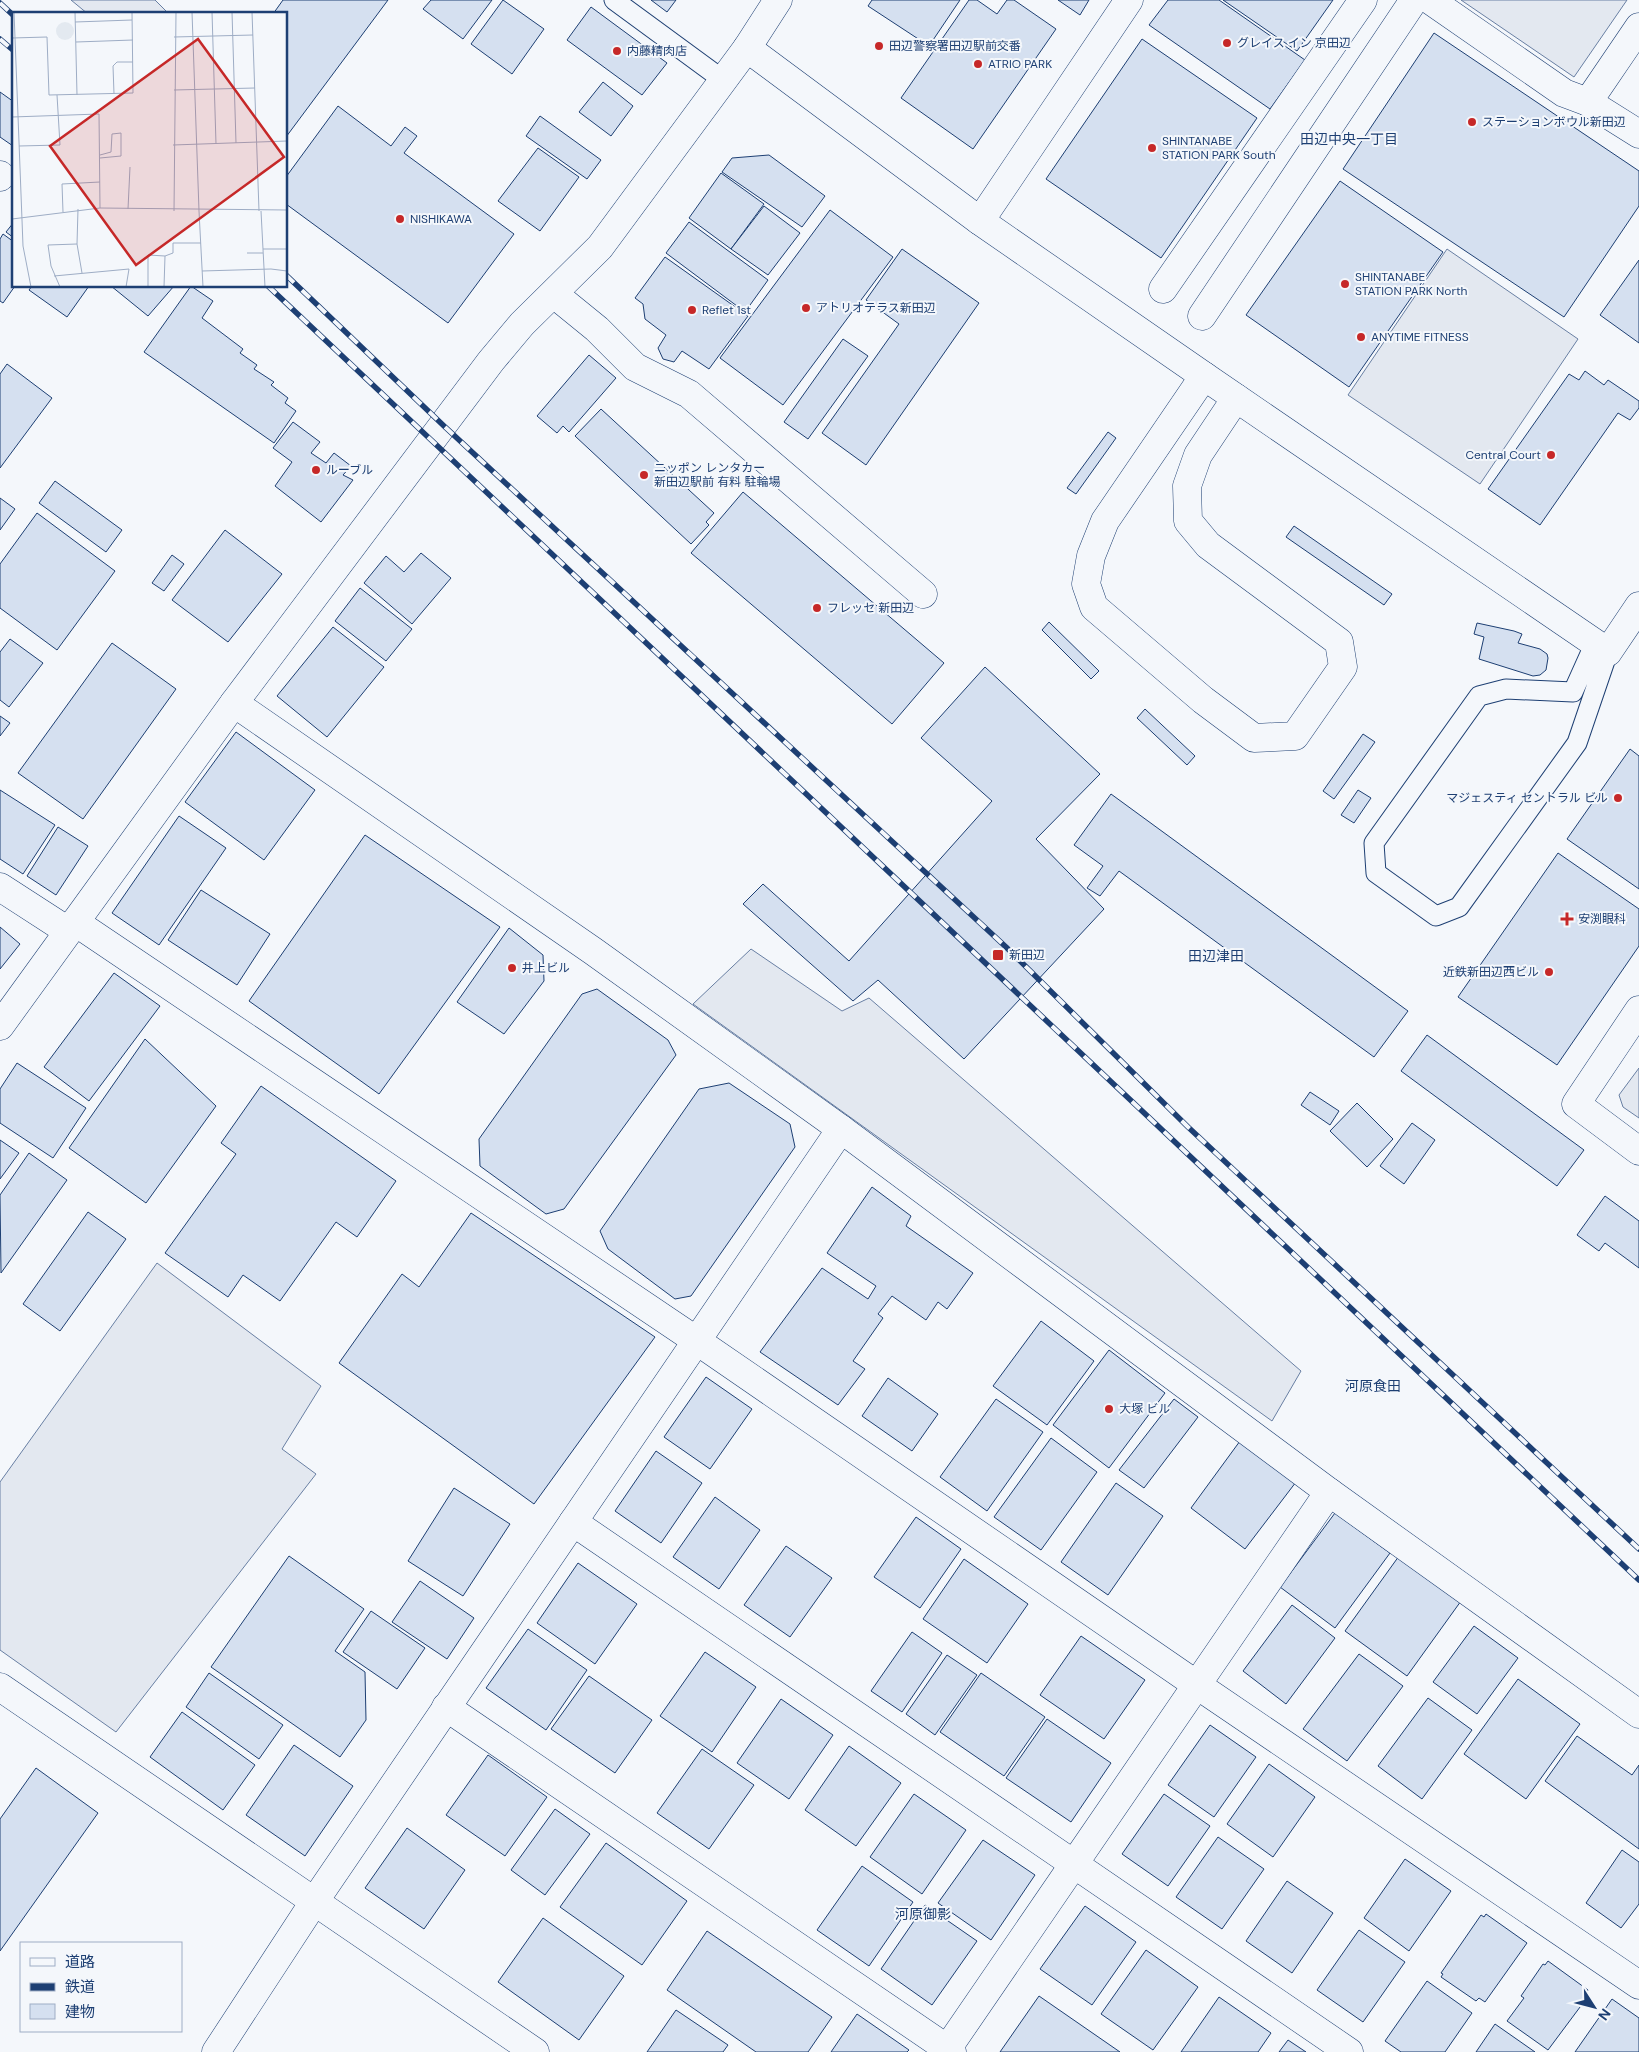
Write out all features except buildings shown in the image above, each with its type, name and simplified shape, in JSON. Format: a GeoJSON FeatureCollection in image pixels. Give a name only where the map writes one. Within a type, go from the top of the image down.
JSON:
{"type":"FeatureCollection","features":[{"type":"Feature","properties":{"kind":"street"},"geometry":{"type":"LineString","coordinates":[[0,1026],[234,703],[491,361],[522,324],[600,247],[747,48],[778,0]]}},
{"type":"Feature","properties":{"kind":"street"},"geometry":{"type":"LineString","coordinates":[[980,221],[1129,0]]}},
{"type":"Feature","properties":{"kind":"street"},"geometry":{"type":"LineString","coordinates":[[1163,289],[1363,0]]}},
{"type":"Feature","properties":{"kind":"street"},"geometry":{"type":"LineString","coordinates":[[1202,316],[1414,0]]}},
{"type":"Feature","properties":{"kind":"street"},"geometry":{"type":"LineString","coordinates":[[1430,0],[1564,93],[1588,102],[1639,134]]}},
{"type":"Feature","properties":{"kind":"street"},"geometry":{"type":"LineString","coordinates":[[1588,102],[1639,27]]}},
{"type":"Feature","properties":{"kind":"street"},"geometry":{"type":"LineString","coordinates":[[747,48],[980,221],[1601,647],[1639,606]]}},
{"type":"Feature","properties":{"kind":"street"},"geometry":{"type":"LineString","coordinates":[[554,294],[597,329],[635,367],[689,394],[924,594]]}},
{"type":"Feature","properties":{"kind":"street"},"geometry":{"type":"LineString","coordinates":[[1204,376],[1105,521],[1091,556],[1086,584],[1094,607],[1203,700],[1254,738],[1294,736],[1343,667],[1339,642],[1208,545],[1188,521],[1187,486],[1198,455],[1236,398]]}},
{"type":"Feature","properties":{"kind":"street"},"geometry":{"type":"LineString","coordinates":[[234,703],[593,951],[841,1129],[1329,1492],[1639,1714]]}},
{"type":"Feature","properties":{"kind":"street"},"geometry":{"type":"LineString","coordinates":[[0,888],[71,927],[697,1341],[1197,1685],[1639,1985]]}},
{"type":"Feature","properties":{"kind":"street"},"geometry":{"type":"LineString","coordinates":[[1639,1010],[1576,1104],[1639,1151]]}},
{"type":"Feature","properties":{"kind":"street"},"geometry":{"type":"LineString","coordinates":[[216,2052],[314,1902],[446,1707],[841,1129]]}},
{"type":"Feature","properties":{"kind":"street"},"geometry":{"type":"LineString","coordinates":[[446,1707],[948,2051],[1072,1864],[1329,1492]]}},
{"type":"Feature","properties":{"kind":"street"},"geometry":{"type":"LineString","coordinates":[[573,1522],[1349,2052]]}},
{"type":"Feature","properties":{"kind":"street"},"geometry":{"type":"LineString","coordinates":[[0,1687],[536,2052]]}},
{"type":"Feature","properties":{"kind":"lane"},"geometry":{"type":"LineString","coordinates":[[614,0],[723,80]]}},
{"type":"Feature","properties":{"kind":"lane"},"geometry":{"type":"LineString","coordinates":[[1601,647],[1577,743],[1459,907],[1436,916],[1376,874],[1374,843],[1479,696],[1506,688],[1573,692],[1601,647]]}},
{"type":"Feature","properties":{"kind":"shaded area"},"geometry":{"type":"Polygon","coordinates":[[[71,0],[155,0],[167,12],[86,12],[71,0]]]}},
{"type":"Feature","properties":{"kind":"shaded area"},"geometry":{"type":"Polygon","coordinates":[[[1461,0],[1627,0],[1574,77],[1461,0]]]}},
{"type":"Feature","properties":{"kind":"shaded area"},"geometry":{"type":"Polygon","coordinates":[[[1447,249],[1578,339],[1480,484],[1348,395],[1447,249]]]}},
{"type":"Feature","properties":{"kind":"shaded area"},"geometry":{"type":"Polygon","coordinates":[[[751,949],[842,1011],[869,998],[1301,1371],[1272,1421],[693,1004],[751,949]]]}},
{"type":"Feature","properties":{"kind":"shaded area"},"geometry":{"type":"Polygon","coordinates":[[[1639,1068],[1639,1118],[1623,1107],[1619,1095],[1639,1068]]]}},
{"type":"Feature","properties":{"kind":"shaded area"},"geometry":{"type":"Polygon","coordinates":[[[157,1263],[321,1386],[282,1449],[316,1474],[116,1732],[0,1650],[0,1482],[157,1263]]]}},
{"type":"Feature","properties":{"kind":"railway"},"geometry":{"type":"LineString","coordinates":[[0,3],[12,14]]}},
{"type":"Feature","properties":{"kind":"railway"},"geometry":{"type":"LineString","coordinates":[[0,39],[12,49]]}},
{"type":"Feature","properties":{"kind":"railway"},"geometry":{"type":"LineString","coordinates":[[288,277],[444,426],[1006,947],[1188,1127],[1639,1549]]}},
{"type":"Feature","properties":{"kind":"railway"},"geometry":{"type":"LineString","coordinates":[[270,288],[1639,1580]]}},
{"type":"Feature","properties":{"kind":"place","name":"グレイス イン 京田辺"},"geometry":{"type":"Point","coordinates":[1227,43]}},
{"type":"Feature","properties":{"kind":"place","name":"田辺警察署田辺駅前交番"},"geometry":{"type":"Point","coordinates":[879,46]}},
{"type":"Feature","properties":{"kind":"place","name":"内藤精肉店"},"geometry":{"type":"Point","coordinates":[617,51]}},
{"type":"Feature","properties":{"kind":"place","name":"ATRIO PARK"},"geometry":{"type":"Point","coordinates":[978,64]}},
{"type":"Feature","properties":{"kind":"place","name":"ステーションボウル新田辺"},"geometry":{"type":"Point","coordinates":[1472,122]}},
{"type":"Feature","properties":{"kind":"place","name":"SHINTANABE STATION PARK South"},"geometry":{"type":"Point","coordinates":[1152,148]}},
{"type":"Feature","properties":{"kind":"place","name":"NISHIKAWA"},"geometry":{"type":"Point","coordinates":[400,219]}},
{"type":"Feature","properties":{"kind":"place","name":"SHINTANABE STATION PARK North"},"geometry":{"type":"Point","coordinates":[1345,284]}},
{"type":"Feature","properties":{"kind":"place","name":"アトリオテラス新田辺"},"geometry":{"type":"Point","coordinates":[806,308]}},
{"type":"Feature","properties":{"kind":"place","name":"Reflet 1st"},"geometry":{"type":"Point","coordinates":[692,310]}},
{"type":"Feature","properties":{"kind":"place","name":"ANYTIME FITNESS"},"geometry":{"type":"Point","coordinates":[1361,337]}},
{"type":"Feature","properties":{"kind":"place","name":"Central Court"},"geometry":{"type":"Point","coordinates":[1551,455]}},
{"type":"Feature","properties":{"kind":"place","name":"ルーブル"},"geometry":{"type":"Point","coordinates":[316,470]}},
{"type":"Feature","properties":{"kind":"place","name":"ニッポン レンタカー 新田辺駅前 有料 駐輪場"},"geometry":{"type":"Point","coordinates":[644,475]}},
{"type":"Feature","properties":{"kind":"place","name":"フレッセ 新田辺"},"geometry":{"type":"Point","coordinates":[817,608]}},
{"type":"Feature","properties":{"kind":"place","name":"マジェスティ セントラル ビル"},"geometry":{"type":"Point","coordinates":[1618,798]}},
{"type":"Feature","properties":{"kind":"place","name":"安渕眼科"},"geometry":{"type":"Point","coordinates":[1567,919]}},
{"type":"Feature","properties":{"kind":"place","name":"新田辺"},"geometry":{"type":"Point","coordinates":[998,955]}},
{"type":"Feature","properties":{"kind":"place","name":"井上ビル"},"geometry":{"type":"Point","coordinates":[512,968]}},
{"type":"Feature","properties":{"kind":"place","name":"近鉄新田辺西ビル"},"geometry":{"type":"Point","coordinates":[1549,972]}},
{"type":"Feature","properties":{"kind":"place","name":"大塚 ビル"},"geometry":{"type":"Point","coordinates":[1109,1409]}},
{"type":"Feature","properties":{"kind":"district","name":"田辺中央一丁目"},"geometry":{"type":"Point","coordinates":[1349,139]}},
{"type":"Feature","properties":{"kind":"district","name":"田辺津田"},"geometry":{"type":"Point","coordinates":[1216,956]}},
{"type":"Feature","properties":{"kind":"district","name":"河原食田"},"geometry":{"type":"Point","coordinates":[1373,1386]}},
{"type":"Feature","properties":{"kind":"district","name":"河原御影"},"geometry":{"type":"Point","coordinates":[923,1914]}}]}
